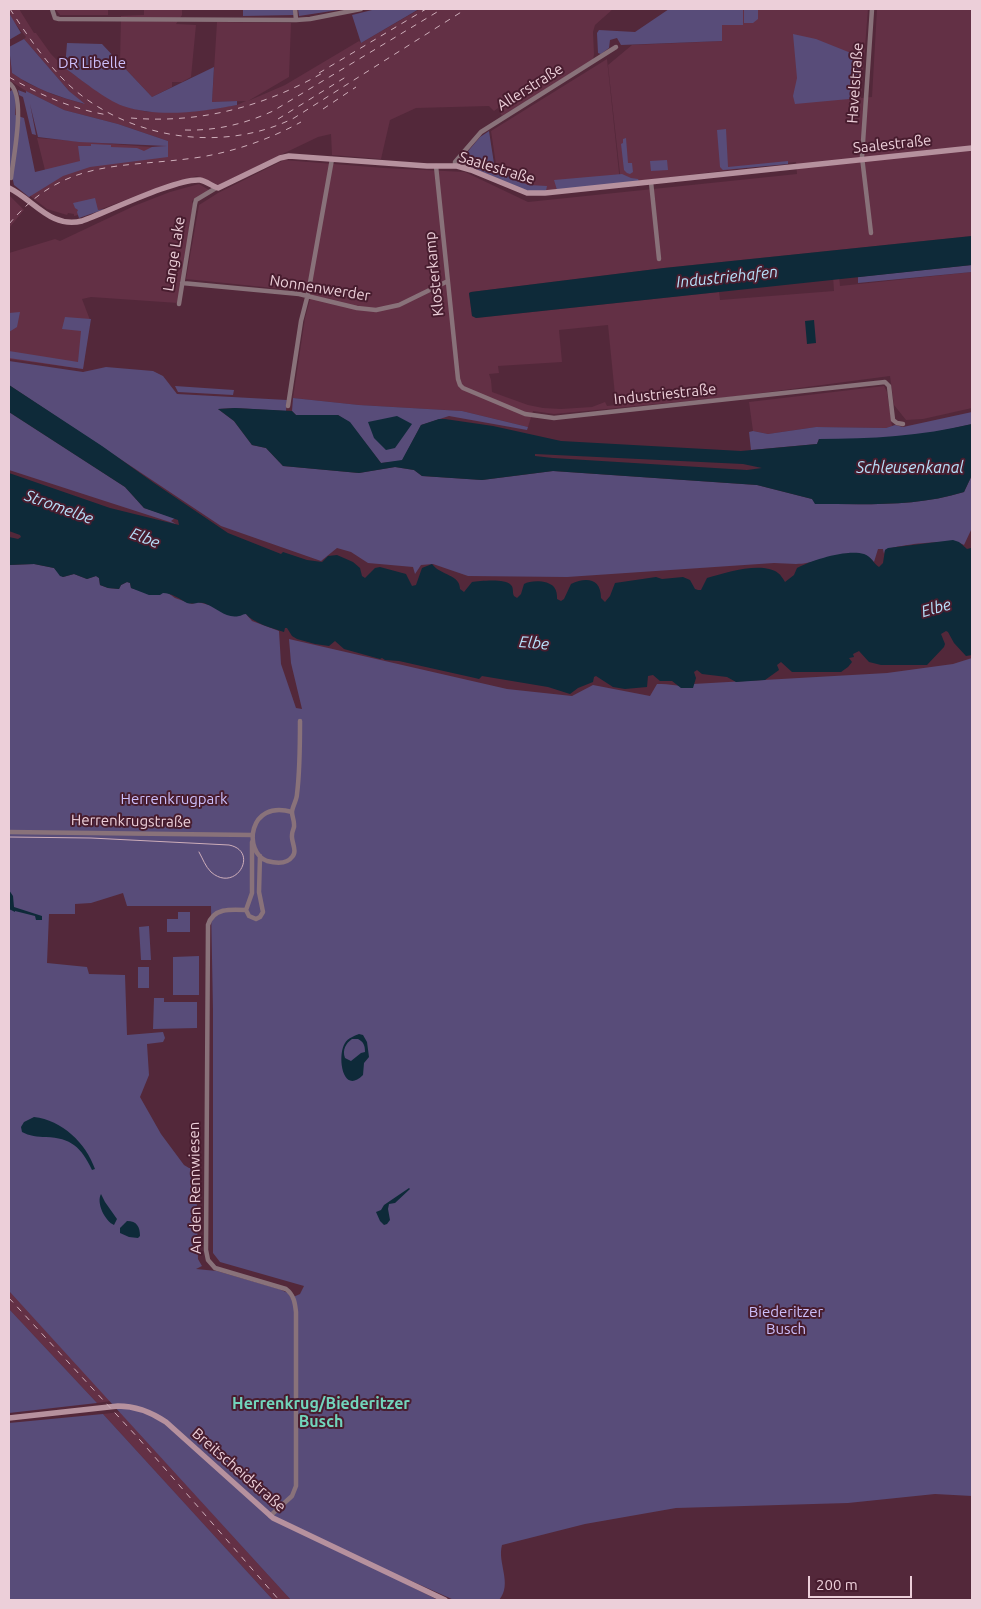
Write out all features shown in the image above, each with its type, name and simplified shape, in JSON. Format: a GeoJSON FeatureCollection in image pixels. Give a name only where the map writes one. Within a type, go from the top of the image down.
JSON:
{"type":"FeatureCollection","features":[{"type":"Feature","properties":{"kind":"main road","name":"Saalestraße"},"geometry":{"type":"LineString","coordinates":[[216,188],[285,156],[464,167],[527,193],[545,193],[972,148]]}},
{"type":"Feature","properties":{"kind":"main road"},"geometry":{"type":"LineString","coordinates":[[9,188],[53,218],[72,223],[82,221],[175,185],[199,180],[216,188]]}},
{"type":"Feature","properties":{"kind":"main road","name":"Breitscheidstraße"},"geometry":{"type":"LineString","coordinates":[[9,1418],[118,1406],[142,1409],[166,1422],[270,1516],[285,1525],[445,1600]]}},
{"type":"Feature","properties":{"kind":"street"},"geometry":{"type":"LineString","coordinates":[[52,9],[56,19],[296,20],[361,9]]}},
{"type":"Feature","properties":{"kind":"street"},"geometry":{"type":"LineString","coordinates":[[295,9],[296,20]]}},
{"type":"Feature","properties":{"kind":"street","name":"Havelstraße"},"geometry":{"type":"LineString","coordinates":[[870,233],[862,160],[872,9]]}},
{"type":"Feature","properties":{"kind":"street","name":"Allerstraße"},"geometry":{"type":"LineString","coordinates":[[455,166],[455,162],[481,132],[616,47]]}},
{"type":"Feature","properties":{"kind":"street"},"geometry":{"type":"LineString","coordinates":[[10,84],[16,93],[18,106],[18,122],[10,178]]}},
{"type":"Feature","properties":{"kind":"street"},"geometry":{"type":"LineString","coordinates":[[462,154],[464,167]]}},
{"type":"Feature","properties":{"kind":"street"},"geometry":{"type":"LineString","coordinates":[[288,406],[301,321],[308,296],[332,159]]}},
{"type":"Feature","properties":{"kind":"street","name":"Klosterkamp"},"geometry":{"type":"LineString","coordinates":[[436,166],[458,379]]}},
{"type":"Feature","properties":{"kind":"street"},"geometry":{"type":"LineString","coordinates":[[650,182],[659,259]]}},
{"type":"Feature","properties":{"kind":"street","name":"Lange Lake"},"geometry":{"type":"LineString","coordinates":[[180,304],[196,200],[216,188]]}},
{"type":"Feature","properties":{"kind":"street","name":"Nonnenwerder"},"geometry":{"type":"LineString","coordinates":[[182,283],[308,296],[376,310],[404,302],[448,282]]}},
{"type":"Feature","properties":{"kind":"street","name":"Industriestraße"},"geometry":{"type":"LineString","coordinates":[[458,379],[460,385],[464,388],[516,411],[534,416],[554,418],[885,382],[889,386],[894,420],[896,423],[903,424]]}},
{"type":"Feature","properties":{"kind":"street"},"geometry":{"type":"LineString","coordinates":[[260,856],[266,860],[278,862],[286,861],[294,855],[292,834],[294,822],[292,812],[297,795],[300,721]]}},
{"type":"Feature","properties":{"kind":"street"},"geometry":{"type":"LineString","coordinates":[[252,838],[260,856],[259,892],[263,912],[259,918],[254,919],[249,916],[246,910],[252,893],[252,838],[257,822],[266,812],[275,810],[292,812]]}},
{"type":"Feature","properties":{"kind":"street","name":"Herrenkrugstraße"},"geometry":{"type":"LineString","coordinates":[[9,832],[252,838]]}},
{"type":"Feature","properties":{"kind":"street","name":"An den Rennwiesen"},"geometry":{"type":"LineString","coordinates":[[246,910],[218,911],[213,915],[208,926],[206,1250],[208,1260],[215,1268],[284,1288],[290,1292],[295,1302],[296,1486],[292,1496],[270,1516]]}},
{"type":"Feature","properties":{"kind":"shaded area"},"geometry":{"type":"Polygon","coordinates":[[[9,9],[19,9],[34,33],[65,68],[88,85],[121,105],[147,112],[188,112],[237,105],[246,101],[212,102],[217,22],[291,23],[289,77],[248,101],[285,85],[359,41],[361,43],[420,9],[613,9],[595,25],[593,32],[593,60],[502,116],[498,108],[494,111],[489,106],[416,108],[390,120],[381,159],[332,155],[331,134],[318,137],[218,185],[197,176],[170,183],[99,210],[74,216],[74,214],[68,213],[67,215],[47,209],[29,195],[48,182],[37,138],[151,147],[167,146],[168,141],[118,124],[64,110],[26,91],[9,80],[9,52],[12,73],[27,83],[54,95],[84,104],[69,91],[24,39],[26,37],[11,18],[9,9]]]}},
{"type":"Feature","properties":{"kind":"shaded area"},"geometry":{"type":"Polygon","coordinates":[[[55,9],[108,9],[108,15],[60,15],[55,9]]]}},
{"type":"Feature","properties":{"kind":"shaded area"},"geometry":{"type":"Polygon","coordinates":[[[144,9],[182,9],[182,15],[176,24],[196,25],[191,77],[182,82],[172,82],[172,87],[152,97],[120,63],[121,16],[144,15],[144,9]]]}},
{"type":"Feature","properties":{"kind":"shaded area"},"geometry":{"type":"Polygon","coordinates":[[[743,9],[868,9],[861,98],[872,97],[877,9],[972,9],[972,236],[664,268],[471,292],[469,293],[472,316],[476,318],[719,292],[720,300],[834,291],[833,276],[839,276],[840,286],[972,272],[972,408],[923,419],[906,420],[894,405],[890,376],[731,397],[554,414],[533,411],[528,427],[462,411],[359,405],[293,398],[305,318],[312,292],[186,279],[199,205],[218,193],[284,160],[465,172],[528,202],[797,174],[796,162],[621,183],[608,65],[632,45],[722,41],[721,25],[743,25],[743,9]],[[608,325],[559,330],[562,362],[498,366],[499,373],[489,374],[492,392],[528,405],[561,409],[592,407],[605,402],[607,406],[616,405],[608,325]]]}},
{"type":"Feature","properties":{"kind":"shaded area"},"geometry":{"type":"Polygon","coordinates":[[[607,59],[620,182],[545,191],[498,178],[491,131],[607,59]]]}},
{"type":"Feature","properties":{"kind":"shaded area"},"geometry":{"type":"Polygon","coordinates":[[[199,184],[209,190],[192,201],[178,303],[91,297],[82,299],[90,320],[83,369],[9,359],[9,253],[55,239],[60,241],[134,206],[170,192],[199,184]]]}},
{"type":"Feature","properties":{"kind":"shaded area"},"geometry":{"type":"Polygon","coordinates":[[[9,195],[24,210],[9,228],[9,195]]]}},
{"type":"Feature","properties":{"kind":"shaded area"},"geometry":{"type":"Polygon","coordinates":[[[884,386],[887,392],[892,426],[886,428],[816,427],[768,434],[753,431],[749,402],[884,386]]]}},
{"type":"Feature","properties":{"kind":"shaded area"},"geometry":{"type":"Polygon","coordinates":[[[9,1291],[111,1401],[97,1403],[9,1309],[9,1291]]]}},
{"type":"Feature","properties":{"kind":"shaded area"},"geometry":{"type":"Polygon","coordinates":[[[120,1412],[291,1600],[273,1600],[103,1414],[120,1412]]]}},
{"type":"Feature","properties":{"kind":"green space"},"geometry":{"type":"Polygon","coordinates":[[[243,9],[293,9],[294,15],[243,16],[243,9]]]}},
{"type":"Feature","properties":{"kind":"green space"},"geometry":{"type":"Polygon","coordinates":[[[298,9],[345,9],[299,16],[298,9]]]}},
{"type":"Feature","properties":{"kind":"green space"},"geometry":{"type":"Polygon","coordinates":[[[376,9],[419,9],[361,43],[352,15],[376,9]]]}},
{"type":"Feature","properties":{"kind":"green space"},"geometry":{"type":"Polygon","coordinates":[[[669,9],[743,9],[743,25],[722,25],[722,41],[621,45],[617,38],[610,40],[609,48],[601,54],[598,53],[597,33],[599,30],[635,32],[669,9]]]}},
{"type":"Feature","properties":{"kind":"green space"},"geometry":{"type":"Polygon","coordinates":[[[744,9],[758,9],[758,19],[753,23],[744,23],[744,9]]]}},
{"type":"Feature","properties":{"kind":"green space"},"geometry":{"type":"Polygon","coordinates":[[[9,13],[21,33],[9,40],[9,13]]]}},
{"type":"Feature","properties":{"kind":"green space"},"geometry":{"type":"Polygon","coordinates":[[[793,34],[816,39],[861,57],[860,98],[795,104],[793,96],[797,78],[793,34]]]}},
{"type":"Feature","properties":{"kind":"green space","name":"DR Libelle"},"geometry":{"type":"Polygon","coordinates":[[[24,39],[69,91],[85,104],[47,92],[29,84],[12,73],[9,47],[24,39]]]}},
{"type":"Feature","properties":{"kind":"green space","name":"DR Libelle"},"geometry":{"type":"Polygon","coordinates":[[[67,43],[102,44],[152,97],[214,67],[212,102],[237,101],[237,105],[180,113],[151,112],[123,106],[101,94],[65,68],[67,43]]]}},
{"type":"Feature","properties":{"kind":"green space"},"geometry":{"type":"Polygon","coordinates":[[[12,90],[16,98],[15,115],[24,118],[35,172],[80,161],[78,146],[91,146],[91,144],[111,145],[111,147],[137,148],[144,151],[152,147],[167,146],[79,142],[38,137],[30,104],[36,135],[32,134],[23,97],[19,95],[18,90],[26,93],[26,91],[64,110],[118,124],[168,141],[168,157],[90,167],[63,176],[29,197],[14,185],[12,176],[9,176],[9,92],[12,90]]]}},
{"type":"Feature","properties":{"kind":"green space"},"geometry":{"type":"Polygon","coordinates":[[[726,129],[728,167],[788,161],[788,164],[723,170],[720,167],[717,130],[726,129]]]}},
{"type":"Feature","properties":{"kind":"green space"},"geometry":{"type":"Polygon","coordinates":[[[489,131],[495,170],[528,185],[547,186],[546,191],[532,192],[519,188],[471,167],[464,156],[480,137],[489,131]]]}},
{"type":"Feature","properties":{"kind":"green space"},"geometry":{"type":"Polygon","coordinates":[[[626,138],[628,163],[632,163],[633,172],[630,174],[624,170],[621,144],[623,139],[626,138]]]}},
{"type":"Feature","properties":{"kind":"green space"},"geometry":{"type":"Polygon","coordinates":[[[667,160],[668,170],[651,171],[650,161],[667,160]]]}},
{"type":"Feature","properties":{"kind":"green space"},"geometry":{"type":"Polygon","coordinates":[[[622,174],[639,181],[557,190],[554,180],[622,174]]]}},
{"type":"Feature","properties":{"kind":"green space"},"geometry":{"type":"Polygon","coordinates":[[[95,198],[98,210],[105,209],[79,218],[78,210],[73,203],[95,198]]]}},
{"type":"Feature","properties":{"kind":"green space"},"geometry":{"type":"Polygon","coordinates":[[[972,265],[972,272],[858,283],[858,277],[972,265]]]}},
{"type":"Feature","properties":{"kind":"green space"},"geometry":{"type":"Polygon","coordinates":[[[20,312],[17,327],[9,332],[9,313],[20,312]]]}},
{"type":"Feature","properties":{"kind":"green space"},"geometry":{"type":"Polygon","coordinates":[[[65,317],[91,319],[83,369],[9,358],[9,351],[78,362],[81,331],[62,329],[65,317]]]}},
{"type":"Feature","properties":{"kind":"green space"},"geometry":{"type":"Polygon","coordinates":[[[9,361],[83,372],[106,367],[153,371],[163,376],[177,394],[287,400],[286,411],[218,409],[234,421],[252,445],[266,448],[283,466],[359,473],[395,467],[414,470],[422,476],[482,480],[553,471],[757,485],[812,499],[816,504],[890,504],[946,497],[964,492],[972,475],[972,528],[964,545],[949,542],[912,544],[885,550],[884,554],[883,549],[878,549],[874,562],[868,556],[852,553],[802,564],[774,563],[567,577],[468,576],[433,564],[421,565],[415,574],[413,567],[368,563],[351,552],[337,548],[321,561],[221,526],[9,385],[9,361]]]}},
{"type":"Feature","properties":{"kind":"green space"},"geometry":{"type":"Polygon","coordinates":[[[175,386],[234,390],[233,395],[178,392],[175,386]]]}},
{"type":"Feature","properties":{"kind":"green space"},"geometry":{"type":"Polygon","coordinates":[[[293,398],[359,405],[462,411],[528,427],[527,430],[449,416],[421,425],[402,461],[381,463],[350,423],[338,415],[296,415],[292,411],[293,398]]]}},
{"type":"Feature","properties":{"kind":"green space"},"geometry":{"type":"Polygon","coordinates":[[[9,412],[125,487],[144,508],[175,518],[171,521],[176,524],[9,470],[9,412]]]}},
{"type":"Feature","properties":{"kind":"green space"},"geometry":{"type":"Polygon","coordinates":[[[972,412],[972,424],[932,433],[874,439],[819,439],[817,444],[751,450],[749,432],[753,431],[768,434],[816,427],[886,428],[895,425],[903,427],[972,412]]]}},
{"type":"Feature","properties":{"kind":"green space"},"geometry":{"type":"Polygon","coordinates":[[[34,564],[54,568],[63,577],[74,574],[87,579],[96,576],[99,578],[100,585],[108,588],[119,589],[121,585],[127,582],[130,583],[131,588],[168,593],[175,598],[192,604],[198,602],[246,614],[252,621],[279,631],[281,664],[296,708],[302,709],[291,663],[289,639],[507,689],[572,696],[593,685],[650,696],[657,684],[693,688],[693,684],[887,673],[953,664],[972,658],[972,1496],[935,1494],[848,1503],[676,1508],[585,1524],[502,1545],[501,1559],[505,1587],[499,1600],[454,1600],[407,1579],[404,1583],[438,1600],[291,1600],[9,1291],[9,565],[34,564]],[[123,893],[91,903],[75,904],[75,914],[49,914],[47,963],[87,967],[89,974],[125,975],[127,1035],[163,1032],[165,1038],[163,1042],[147,1044],[149,1075],[140,1097],[161,1134],[184,1165],[189,1168],[196,1168],[198,1259],[202,1266],[196,1269],[217,1271],[279,1289],[288,1293],[291,1298],[300,1294],[304,1286],[220,1262],[213,1253],[211,906],[127,906],[123,893]]]}},
{"type":"Feature","properties":{"kind":"green space"},"geometry":{"type":"Polygon","coordinates":[[[178,912],[190,912],[190,932],[167,932],[167,919],[178,919],[178,912]]]}},
{"type":"Feature","properties":{"kind":"green space"},"geometry":{"type":"Polygon","coordinates":[[[149,926],[151,960],[141,960],[139,927],[149,926]]]}},
{"type":"Feature","properties":{"kind":"green space"},"geometry":{"type":"Polygon","coordinates":[[[199,956],[199,995],[173,995],[173,957],[199,956]]]}},
{"type":"Feature","properties":{"kind":"green space"},"geometry":{"type":"Polygon","coordinates":[[[138,967],[149,967],[149,988],[138,988],[138,967]]]}},
{"type":"Feature","properties":{"kind":"green space"},"geometry":{"type":"Polygon","coordinates":[[[154,998],[164,998],[164,1002],[197,1002],[197,1028],[153,1029],[154,998]]]}},
{"type":"Feature","properties":{"kind":"green space"},"geometry":{"type":"Polygon","coordinates":[[[9,1309],[97,1403],[9,1413],[9,1309]]]}},
{"type":"Feature","properties":{"kind":"green space"},"geometry":{"type":"Polygon","coordinates":[[[103,1414],[273,1600],[9,1600],[9,1423],[103,1414]]]}},
{"type":"Feature","properties":{"kind":"water","name":"Industriehafen"},"geometry":{"type":"Polygon","coordinates":[[[972,236],[972,265],[476,318],[472,316],[469,293],[471,292],[664,268],[972,236]]]}},
{"type":"Feature","properties":{"kind":"water"},"geometry":{"type":"Polygon","coordinates":[[[814,320],[816,343],[807,344],[805,321],[814,320]]]}},
{"type":"Feature","properties":{"kind":"water"},"geometry":{"type":"Polygon","coordinates":[[[9,385],[102,446],[228,533],[281,554],[283,552],[307,560],[322,562],[328,556],[337,555],[353,562],[360,568],[362,576],[365,578],[375,568],[380,567],[406,574],[412,586],[416,585],[422,568],[432,564],[440,571],[457,580],[460,589],[464,592],[472,582],[504,581],[511,585],[514,596],[517,598],[521,594],[524,584],[539,581],[554,587],[557,599],[561,601],[564,599],[571,584],[587,580],[592,581],[598,586],[601,598],[605,602],[610,596],[615,583],[656,577],[662,579],[683,577],[690,580],[695,589],[701,590],[707,578],[753,568],[771,570],[779,574],[785,582],[794,575],[797,568],[830,556],[848,553],[864,554],[879,567],[883,563],[885,550],[888,548],[953,540],[959,542],[967,549],[972,546],[972,655],[966,656],[946,631],[941,634],[945,644],[944,647],[927,665],[881,665],[869,662],[859,651],[853,654],[854,657],[849,658],[852,662],[841,672],[792,672],[781,662],[777,665],[779,670],[765,680],[736,682],[727,677],[702,674],[697,670],[694,672],[696,678],[693,688],[681,688],[672,681],[660,681],[653,675],[648,676],[647,687],[625,689],[613,687],[596,676],[593,682],[578,688],[570,694],[548,687],[482,676],[479,679],[399,661],[380,659],[344,649],[335,641],[329,646],[315,644],[297,639],[292,636],[287,628],[285,628],[284,632],[269,627],[258,623],[246,614],[234,617],[206,604],[187,603],[169,594],[149,595],[131,588],[130,583],[127,582],[121,585],[119,589],[108,588],[100,585],[99,578],[96,576],[87,579],[74,574],[63,577],[54,568],[34,564],[9,565],[9,537],[18,539],[21,537],[9,531],[9,473],[110,508],[179,525],[178,520],[144,508],[125,487],[9,412],[9,385]]]}},
{"type":"Feature","properties":{"kind":"water","name":"Schleusenkanal"},"geometry":{"type":"Polygon","coordinates":[[[218,409],[292,411],[296,415],[338,415],[350,422],[381,463],[402,460],[421,425],[439,419],[493,426],[561,441],[741,451],[817,444],[819,439],[915,434],[972,424],[972,475],[964,492],[946,497],[890,504],[815,504],[812,499],[757,485],[553,471],[482,480],[422,476],[414,470],[395,467],[359,473],[283,466],[266,448],[252,445],[234,421],[218,409]],[[535,454],[535,456],[553,458],[747,470],[762,468],[743,464],[535,454]]]}},
{"type":"Feature","properties":{"kind":"water"},"geometry":{"type":"Polygon","coordinates":[[[397,416],[412,424],[395,448],[386,450],[374,438],[368,422],[397,416]]]}},
{"type":"Feature","properties":{"kind":"water"},"geometry":{"type":"Polygon","coordinates":[[[9,890],[13,896],[14,907],[42,916],[42,920],[36,920],[35,916],[9,909],[9,890]]]}},
{"type":"Feature","properties":{"kind":"water"},"geometry":{"type":"Polygon","coordinates":[[[359,1034],[363,1035],[367,1042],[369,1057],[364,1063],[363,1075],[356,1080],[350,1081],[343,1071],[341,1056],[346,1041],[359,1034]],[[352,1039],[344,1050],[345,1058],[351,1061],[365,1052],[364,1044],[358,1039],[352,1039]]]}},
{"type":"Feature","properties":{"kind":"water"},"geometry":{"type":"Polygon","coordinates":[[[34,1117],[54,1123],[72,1134],[86,1150],[95,1169],[92,1170],[84,1155],[69,1142],[22,1132],[21,1127],[24,1122],[34,1117]]]}},
{"type":"Feature","properties":{"kind":"water"},"geometry":{"type":"Polygon","coordinates":[[[409,1188],[395,1203],[389,1204],[390,1220],[384,1225],[376,1212],[409,1188]]]}},
{"type":"Feature","properties":{"kind":"water"},"geometry":{"type":"Polygon","coordinates":[[[101,1194],[117,1219],[114,1225],[107,1220],[102,1211],[101,1194]]]}},
{"type":"Feature","properties":{"kind":"water"},"geometry":{"type":"Polygon","coordinates":[[[127,1221],[133,1222],[139,1227],[140,1236],[138,1238],[120,1233],[120,1228],[127,1221]]]}},
{"type":"Feature","properties":{"kind":"tram line"},"geometry":{"type":"LineString","coordinates":[[9,837],[91,838],[229,845],[238,849],[243,855],[244,862],[236,875],[229,878],[220,877],[209,870],[199,852]]}},
{"type":"Feature","properties":{"kind":"railway"},"geometry":{"type":"LineString","coordinates":[[10,9],[52,68],[69,85],[93,103],[119,118],[147,129],[207,138],[237,136],[266,129],[294,118],[466,9]]}},
{"type":"Feature","properties":{"kind":"railway"},"geometry":{"type":"LineString","coordinates":[[319,73],[426,9]]}},
{"type":"Feature","properties":{"kind":"railway"},"geometry":{"type":"LineString","coordinates":[[185,130],[230,126],[252,120],[273,111],[442,9]]}},
{"type":"Feature","properties":{"kind":"railway"},"geometry":{"type":"LineString","coordinates":[[131,118],[183,118],[232,110],[280,94],[326,71]]}},
{"type":"Feature","properties":{"kind":"railway"},"geometry":{"type":"LineString","coordinates":[[278,119],[349,75]]}},
{"type":"Feature","properties":{"kind":"railway"},"geometry":{"type":"LineString","coordinates":[[9,77],[32,90],[57,100],[82,109],[108,115]]}},
{"type":"Feature","properties":{"kind":"railway"},"geometry":{"type":"LineString","coordinates":[[323,109],[356,87]]}},
{"type":"Feature","properties":{"kind":"railway"},"geometry":{"type":"LineString","coordinates":[[9,224],[30,202],[52,187],[74,176],[97,169],[201,157],[240,148],[277,134],[301,122]]}},
{"type":"Feature","properties":{"kind":"railway"},"geometry":{"type":"LineString","coordinates":[[9,1298],[140,1440],[279,1600]]}},
{"type":"Feature","properties":{"kind":"district","name":"Herrenkrug/Biederitzer Busch"},"geometry":{"type":"Point","coordinates":[321,1413]}},
{"type":"Feature","properties":{"kind":"water label","name":"Stromelbe"},"geometry":{"type":"Point","coordinates":[59,507]}},
{"type":"Feature","properties":{"kind":"water label","name":"Elbe"},"geometry":{"type":"Point","coordinates":[145,538]}},
{"type":"Feature","properties":{"kind":"water label","name":"Elbe"},"geometry":{"type":"Point","coordinates":[936,608]}},
{"type":"Feature","properties":{"kind":"water label","name":"Elbe"},"geometry":{"type":"Point","coordinates":[534,643]}},
{"type":"Feature","properties":{"kind":"park label","name":"Herrenkrugpark"},"geometry":{"type":"Point","coordinates":[174,799]}},
{"type":"Feature","properties":{"kind":"park label","name":"Biederitzer Busch"},"geometry":{"type":"Point","coordinates":[786,1320]}}]}
